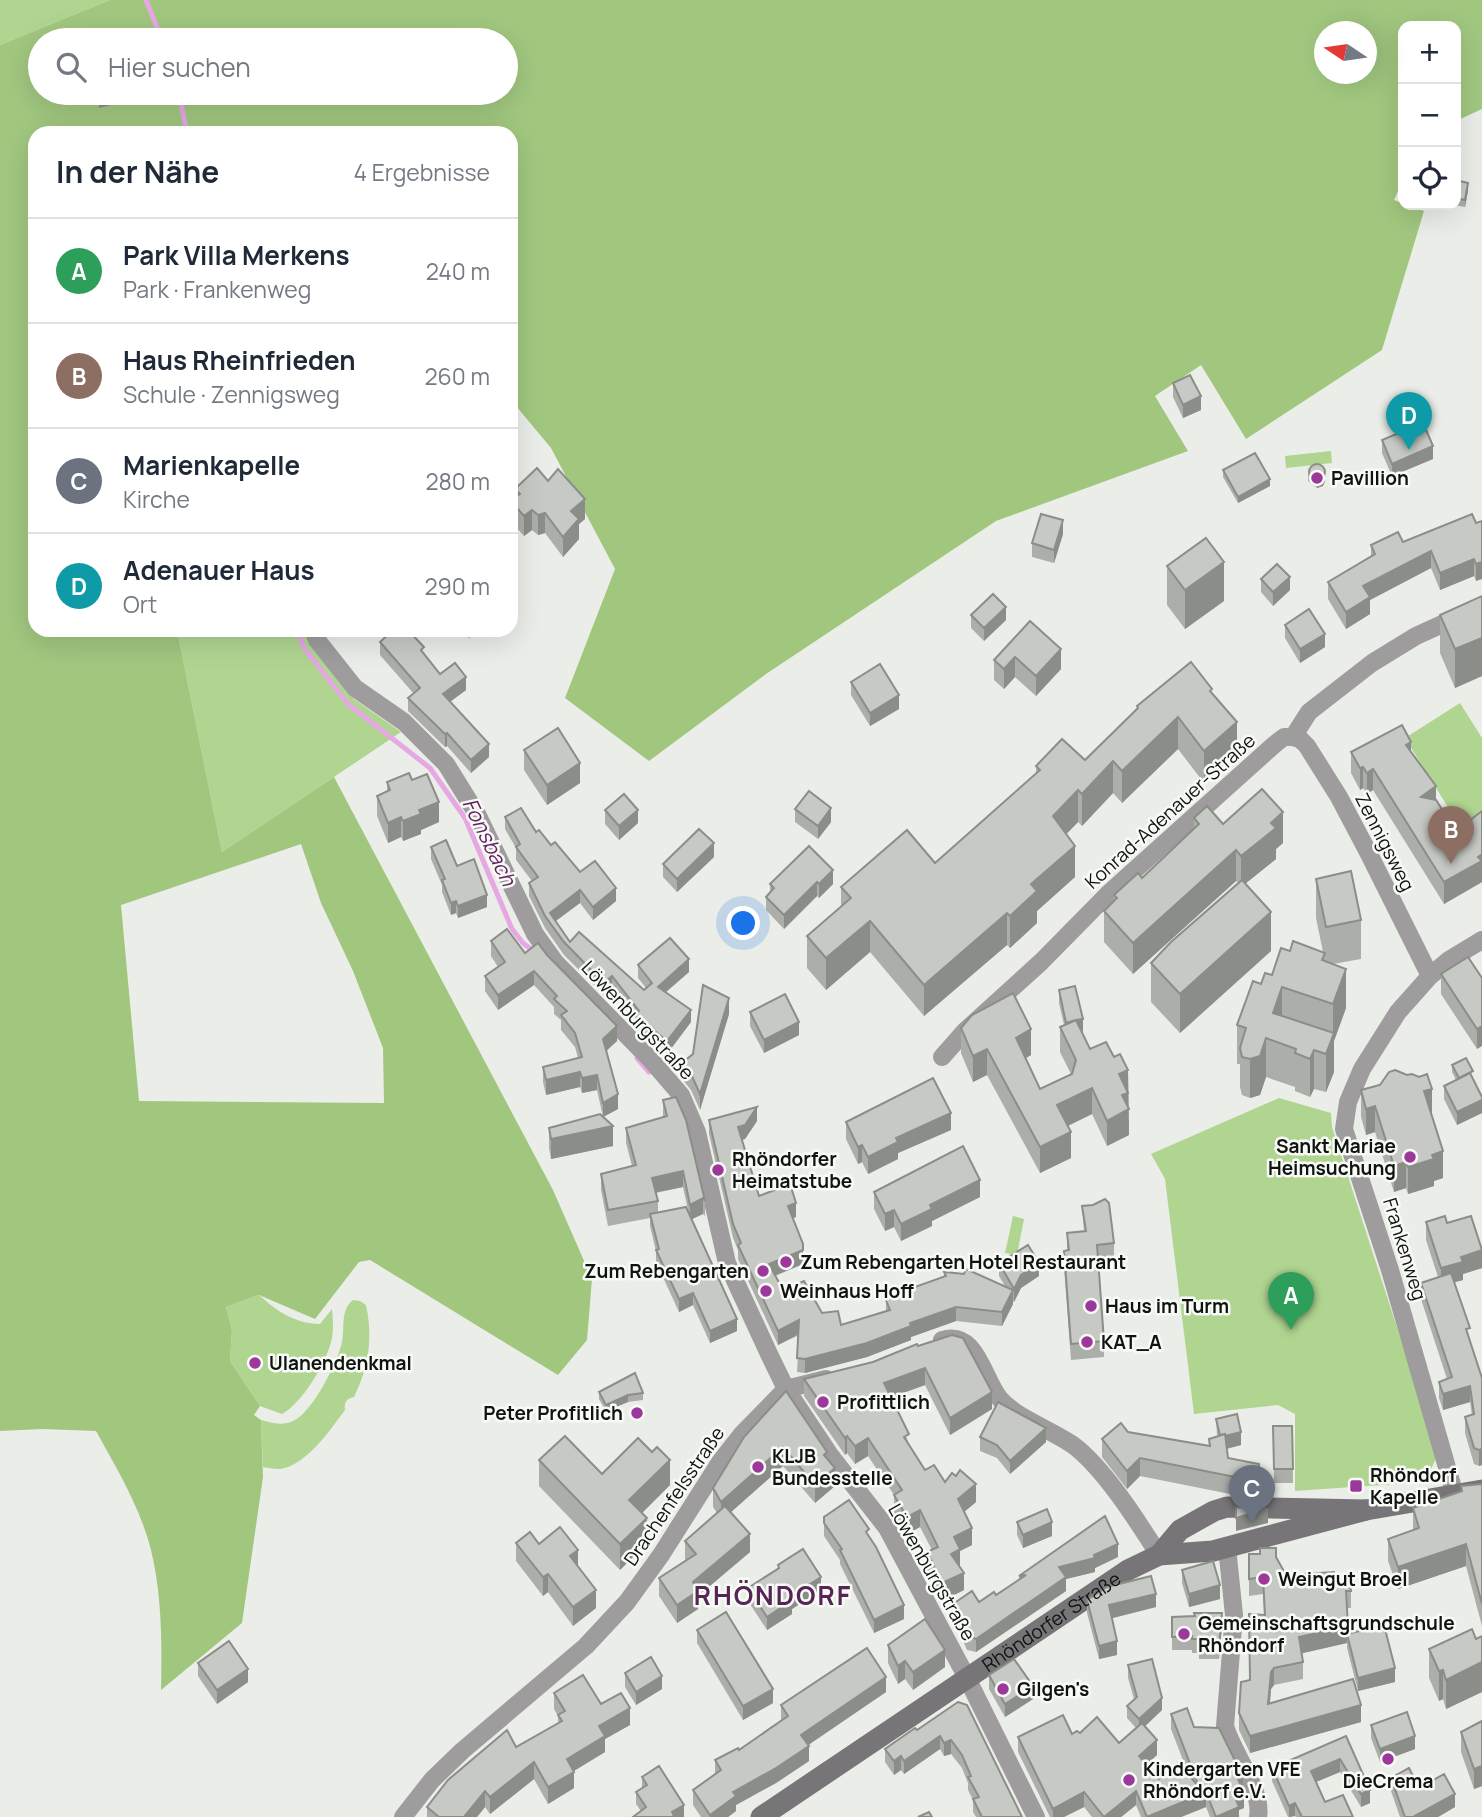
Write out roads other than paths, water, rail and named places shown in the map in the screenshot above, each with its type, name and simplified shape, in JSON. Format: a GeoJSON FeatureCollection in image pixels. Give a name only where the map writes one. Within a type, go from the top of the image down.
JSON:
{"type":"FeatureCollection","features":[{"type":"Feature","properties":{"kind":"main road","name":"Rhöndorfer Straße"},"geometry":{"type":"LineString","coordinates":[[761,1817],[1128,1570],[1159,1555],[1220,1549],[1366,1510],[1482,1490]]}},
{"type":"Feature","properties":{"kind":"main road","name":"Rhöndorfer Straße"},"geometry":{"type":"LineString","coordinates":[[1159,1555],[1180,1530],[1227,1507],[1366,1510]]}},
{"type":"Feature","properties":{"kind":"main road"},"geometry":{"type":"LineString","coordinates":[[1200,1520],[1194,1530],[1196,1538],[1204,1548],[1220,1549]]}},
{"type":"Feature","properties":{"kind":"street","name":"Konrad-Adenauer-Straße"},"geometry":{"type":"LineString","coordinates":[[942,1057],[965,1031],[1041,962],[1108,894],[1284,737],[1293,737],[1309,712],[1372,663],[1416,636],[1482,606]]}},
{"type":"Feature","properties":{"kind":"street","name":"Löwenburgstraße"},"geometry":{"type":"LineString","coordinates":[[316,637],[355,688],[404,722],[446,764],[477,814],[535,934],[555,962],[650,1059],[681,1095],[697,1132],[727,1263],[748,1312],[786,1389],[831,1455],[887,1528],[967,1678],[1036,1817]]}},
{"type":"Feature","properties":{"kind":"street","name":"Zennigsweg"},"geometry":{"type":"LineString","coordinates":[[1293,737],[1300,739],[1307,746],[1339,797],[1430,976]]}},
{"type":"Feature","properties":{"kind":"street","name":"Frankenweg"},"geometry":{"type":"LineString","coordinates":[[1455,1495],[1390,1270],[1344,1129],[1348,1102],[1362,1069],[1398,1012],[1430,976],[1449,960],[1482,940]]}},
{"type":"Feature","properties":{"kind":"street"},"geometry":{"type":"LineString","coordinates":[[925,1346],[946,1338],[964,1341],[973,1348],[1000,1400],[1074,1446],[1129,1509],[1159,1555]]}},
{"type":"Feature","properties":{"kind":"street"},"geometry":{"type":"LineString","coordinates":[[786,1389],[845,1375]]}},
{"type":"Feature","properties":{"kind":"street","name":"Drachenfelsstraße"},"geometry":{"type":"LineString","coordinates":[[403,1817],[432,1780],[462,1751],[586,1646],[627,1602],[720,1462],[742,1434],[786,1389]]}},
{"type":"Feature","properties":{"kind":"street"},"geometry":{"type":"LineString","coordinates":[[1220,1549],[1234,1615],[1226,1727],[1230,1744],[1257,1794],[1259,1815]]}},
{"type":"Feature","properties":{"kind":"waterway","name":"Fonsbach"},"geometry":{"type":"LineString","coordinates":[[146,0],[157,28]]}},
{"type":"Feature","properties":{"kind":"waterway","name":"Fonsbach"},"geometry":{"type":"LineString","coordinates":[[181,105],[186,126]]}},
{"type":"Feature","properties":{"kind":"waterway","name":"Fonsbach"},"geometry":{"type":"LineString","coordinates":[[300,637],[304,648],[348,704],[430,768],[465,818],[512,929],[523,943],[536,953]]}},
{"type":"Feature","properties":{"kind":"waterway","name":"Fonsbach"},"geometry":{"type":"LineString","coordinates":[[637,1058],[649,1072]]}},
{"type":"Feature","properties":{"kind":"place","name":"Adenauer Haus"},"geometry":{"type":"Point","coordinates":[1409,450]}},
{"type":"Feature","properties":{"kind":"place","name":"Pavillion"},"geometry":{"type":"Point","coordinates":[1317,478]}},
{"type":"Feature","properties":{"kind":"place","name":"Haus Rheinfrieden"},"geometry":{"type":"Point","coordinates":[1451,864]}},
{"type":"Feature","properties":{"kind":"place","name":"Sankt Mariae Heimsuchung"},"geometry":{"type":"Point","coordinates":[1410,1157]}},
{"type":"Feature","properties":{"kind":"place","name":"Rhöndorfer Heimatstube"},"geometry":{"type":"Point","coordinates":[718,1170]}},
{"type":"Feature","properties":{"kind":"place","name":"Zum Rebengarten Hotel Restaurant"},"geometry":{"type":"Point","coordinates":[786,1262]}},
{"type":"Feature","properties":{"kind":"place","name":"Zum Rebengarten"},"geometry":{"type":"Point","coordinates":[763,1271]}},
{"type":"Feature","properties":{"kind":"place","name":"Weinhaus Hoff"},"geometry":{"type":"Point","coordinates":[766,1291]}},
{"type":"Feature","properties":{"kind":"place","name":"Haus im Turm"},"geometry":{"type":"Point","coordinates":[1091,1306]}},
{"type":"Feature","properties":{"kind":"place","name":"Park Villa Merkens"},"geometry":{"type":"Point","coordinates":[1291,1330]}},
{"type":"Feature","properties":{"kind":"place","name":"KAT_A"},"geometry":{"type":"Point","coordinates":[1087,1342]}},
{"type":"Feature","properties":{"kind":"place","name":"Ulanendenkmal"},"geometry":{"type":"Point","coordinates":[255,1363]}},
{"type":"Feature","properties":{"kind":"place","name":"Profittlich"},"geometry":{"type":"Point","coordinates":[823,1402]}},
{"type":"Feature","properties":{"kind":"place","name":"Peter Profitlich"},"geometry":{"type":"Point","coordinates":[637,1413]}},
{"type":"Feature","properties":{"kind":"place","name":"KLJB Bundesstelle"},"geometry":{"type":"Point","coordinates":[758,1467]}},
{"type":"Feature","properties":{"kind":"place","name":"Rhöndorf Kapelle"},"geometry":{"type":"Point","coordinates":[1356,1486]}},
{"type":"Feature","properties":{"kind":"place","name":"Marienkapelle"},"geometry":{"type":"Point","coordinates":[1252,1523]}},
{"type":"Feature","properties":{"kind":"place","name":"Weingut Broel"},"geometry":{"type":"Point","coordinates":[1264,1579]}},
{"type":"Feature","properties":{"kind":"place","name":"Gemeinschaftsgrundschule Rhöndorf"},"geometry":{"type":"Point","coordinates":[1184,1634]}},
{"type":"Feature","properties":{"kind":"place","name":"Gilgen's"},"geometry":{"type":"Point","coordinates":[1003,1689]}},
{"type":"Feature","properties":{"kind":"place","name":"DieCrema"},"geometry":{"type":"Point","coordinates":[1388,1759]}},
{"type":"Feature","properties":{"kind":"place","name":"Kindergarten VFE Rhöndorf e.V."},"geometry":{"type":"Point","coordinates":[1129,1780]}},
{"type":"Feature","properties":{"kind":"district","name":"RHÖNDORF"},"geometry":{"type":"Point","coordinates":[773,1596]}}]}
